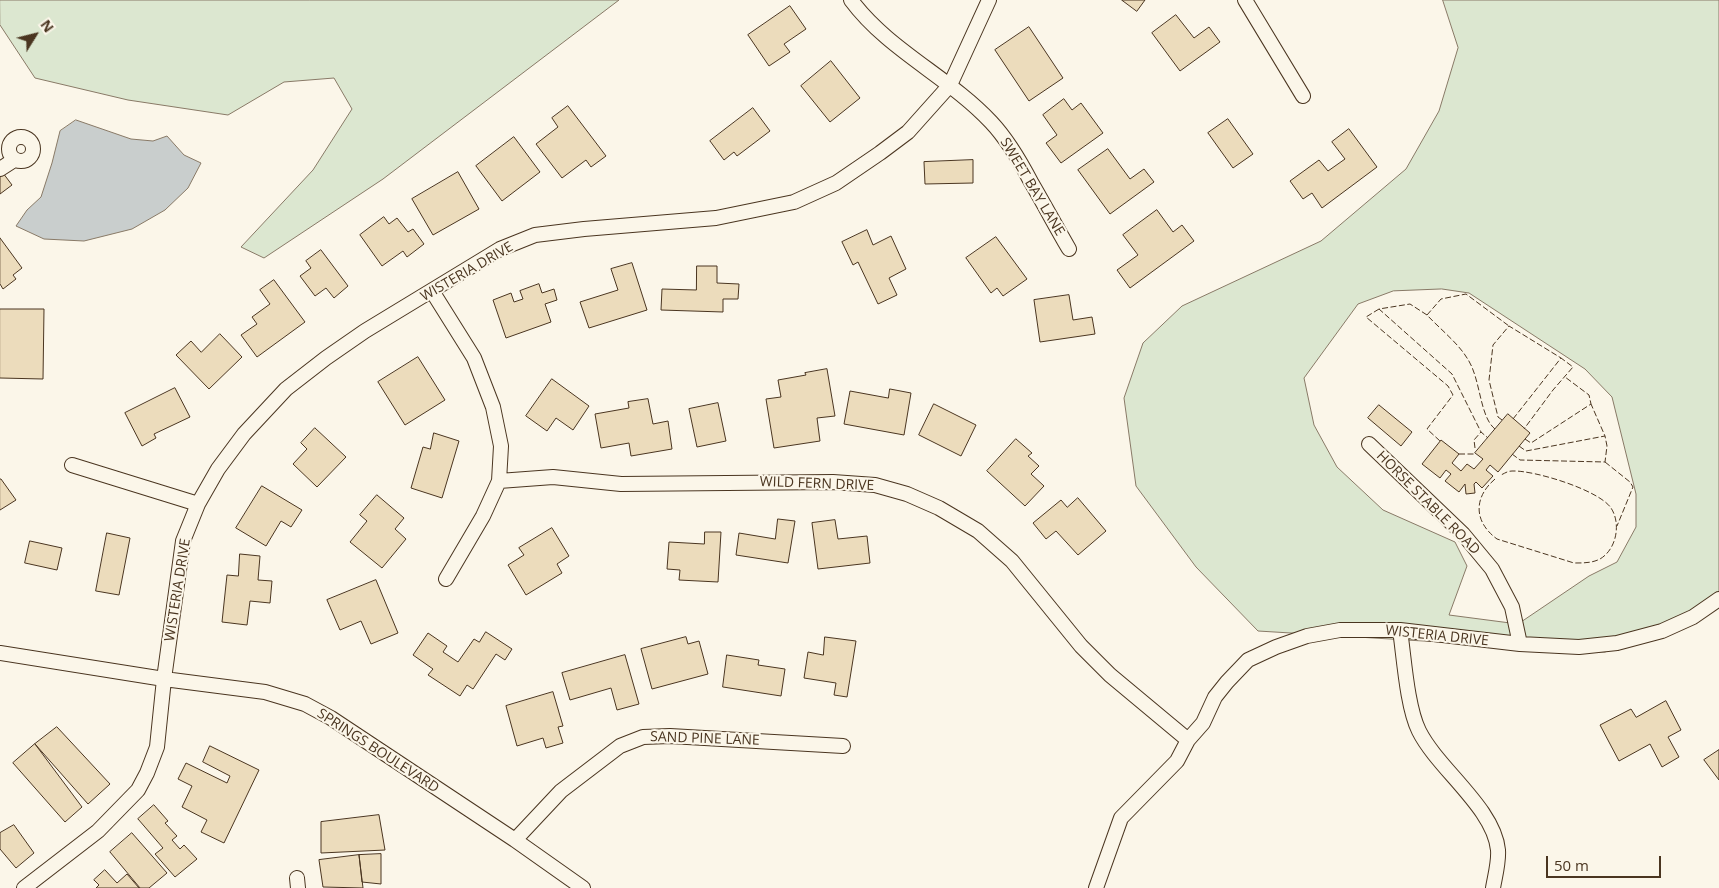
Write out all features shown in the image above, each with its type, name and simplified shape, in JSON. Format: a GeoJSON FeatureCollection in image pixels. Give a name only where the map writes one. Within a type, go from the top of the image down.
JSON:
{"type":"FeatureCollection","features":[{"type":"Feature","properties":{"kind":"street","name":"SWEET BAY LANE"},"geometry":{"type":"LineString","coordinates":[[851,0],[900,49],[950,85],[992,123],[1015,153],[1069,249]]}},
{"type":"Feature","properties":{"kind":"street","name":"WISTERIA DRIVE"},"geometry":{"type":"LineString","coordinates":[[24,888],[98,831],[138,790],[147,773],[156,747],[183,542],[198,504],[218,469],[286,389],[364,331],[500,249],[535,235],[716,218],[794,202],[836,182],[908,132],[950,85],[989,0]]}},
{"type":"Feature","properties":{"kind":"street"},"geometry":{"type":"LineString","coordinates":[[1245,0],[1303,96]]}},
{"type":"Feature","properties":{"kind":"street"},"geometry":{"type":"LineString","coordinates":[[0,169],[14,160]]}},
{"type":"Feature","properties":{"kind":"street"},"geometry":{"type":"LineString","coordinates":[[432,291],[474,358],[493,407],[500,446],[499,481],[484,516],[446,579]]}},
{"type":"Feature","properties":{"kind":"street","name":"HORSE STABLE ROAD"},"geometry":{"type":"LineString","coordinates":[[1369,444],[1463,534],[1492,570],[1512,607],[1520,644]]}},
{"type":"Feature","properties":{"kind":"street"},"geometry":{"type":"LineString","coordinates":[[72,465],[198,504]]}},
{"type":"Feature","properties":{"kind":"street","name":"WILD FERN DRIVE"},"geometry":{"type":"LineString","coordinates":[[499,481],[554,477],[621,484],[833,482],[875,485],[907,494],[939,508],[978,531],[1012,561],[1081,646],[1110,675],[1188,740]]}},
{"type":"Feature","properties":{"kind":"street","name":"WISTERIA DRIVE"},"geometry":{"type":"LineString","coordinates":[[1096,888],[1121,818],[1177,761],[1188,740],[1203,723],[1215,697],[1226,682],[1248,660],[1276,646],[1307,636],[1340,630],[1400,630],[1520,644],[1579,647],[1617,643],[1662,631],[1693,617],[1719,599]]}},
{"type":"Feature","properties":{"kind":"street"},"geometry":{"type":"LineString","coordinates":[[1400,630],[1412,710],[1418,730],[1429,748],[1489,820],[1495,835],[1498,851],[1493,888]]}},
{"type":"Feature","properties":{"kind":"street","name":"SPRINGS BOULEVARD"},"geometry":{"type":"LineString","coordinates":[[0,653],[164,679],[266,692],[305,704],[331,718],[515,840],[575,886]]}},
{"type":"Feature","properties":{"kind":"street","name":"SAND PINE LANE"},"geometry":{"type":"LineString","coordinates":[[515,840],[560,791],[620,746],[643,737],[670,736],[843,746]]}},
{"type":"Feature","properties":{"kind":"green space"},"geometry":{"type":"Polygon","coordinates":[[[0,0],[619,0],[383,179],[264,258],[241,247],[313,170],[352,109],[334,78],[284,82],[228,115],[128,100],[35,78],[0,25],[0,0]]]}},
{"type":"Feature","properties":{"kind":"green space"},"geometry":{"type":"Polygon","coordinates":[[[1443,0],[1719,0],[1719,600],[1664,628],[1605,652],[1258,631],[1196,567],[1136,486],[1124,398],[1143,343],[1182,306],[1321,241],[1406,169],[1439,111],[1458,48],[1443,0]],[[1442,289],[1393,291],[1358,304],[1304,378],[1314,425],[1337,467],[1383,510],[1455,542],[1467,566],[1449,615],[1518,624],[1589,576],[1617,562],[1636,527],[1636,494],[1612,397],[1585,369],[1469,293],[1442,289]]]}},
{"type":"Feature","properties":{"kind":"shaded area"},"geometry":{"type":"Polygon","coordinates":[[[76,120],[131,139],[153,141],[167,136],[184,155],[201,163],[188,188],[165,210],[132,229],[84,241],[44,239],[16,226],[27,210],[41,197],[60,131],[76,120]]]}},
{"type":"Feature","properties":{"kind":"building"},"geometry":{"type":"Polygon","coordinates":[[[1122,0],[1145,0],[1137,11],[1122,0]]]}},
{"type":"Feature","properties":{"kind":"building"},"geometry":{"type":"Polygon","coordinates":[[[790,6],[806,29],[784,44],[790,52],[769,66],[748,35],[790,6]]]}},
{"type":"Feature","properties":{"kind":"building"},"geometry":{"type":"Polygon","coordinates":[[[1176,15],[1194,38],[1209,27],[1220,42],[1180,71],[1152,33],[1176,15]]]}},
{"type":"Feature","properties":{"kind":"building"},"geometry":{"type":"Polygon","coordinates":[[[1029,27],[1063,78],[1029,101],[995,50],[1029,27]]]}},
{"type":"Feature","properties":{"kind":"building"},"geometry":{"type":"Polygon","coordinates":[[[831,61],[860,98],[830,122],[801,86],[831,61]]]}},
{"type":"Feature","properties":{"kind":"building"},"geometry":{"type":"Polygon","coordinates":[[[1064,99],[1072,110],[1081,103],[1103,133],[1061,163],[1046,143],[1057,135],[1043,115],[1064,99]]]}},
{"type":"Feature","properties":{"kind":"building"},"geometry":{"type":"Polygon","coordinates":[[[568,106],[606,156],[591,167],[586,160],[562,178],[536,144],[558,127],[552,118],[568,106]]]}},
{"type":"Feature","properties":{"kind":"building"},"geometry":{"type":"Polygon","coordinates":[[[753,108],[770,131],[737,156],[734,152],[724,160],[710,141],[753,108]]]}},
{"type":"Feature","properties":{"kind":"building"},"geometry":{"type":"Polygon","coordinates":[[[1228,119],[1253,154],[1233,168],[1208,133],[1228,119]]]}},
{"type":"Feature","properties":{"kind":"building"},"geometry":{"type":"Polygon","coordinates":[[[1349,129],[1377,167],[1322,208],[1312,193],[1303,199],[1290,181],[1319,160],[1328,171],[1345,159],[1332,142],[1349,129]]]}},
{"type":"Feature","properties":{"kind":"building"},"geometry":{"type":"Polygon","coordinates":[[[514,137],[540,172],[502,201],[476,166],[514,137]]]}},
{"type":"Feature","properties":{"kind":"building"},"geometry":{"type":"Polygon","coordinates":[[[1108,149],[1130,179],[1144,169],[1154,182],[1110,214],[1078,170],[1108,149]]]}},
{"type":"Feature","properties":{"kind":"building"},"geometry":{"type":"Polygon","coordinates":[[[973,160],[973,183],[925,184],[924,162],[973,160]]]}},
{"type":"Feature","properties":{"kind":"building"},"geometry":{"type":"Polygon","coordinates":[[[458,172],[479,209],[433,235],[412,199],[458,172]]]}},
{"type":"Feature","properties":{"kind":"building"},"geometry":{"type":"Polygon","coordinates":[[[3,173],[12,185],[0,194],[0,175],[3,173]]]}},
{"type":"Feature","properties":{"kind":"building"},"geometry":{"type":"Polygon","coordinates":[[[1157,210],[1173,232],[1182,225],[1194,241],[1130,288],[1117,270],[1138,255],[1123,235],[1157,210]]]}},
{"type":"Feature","properties":{"kind":"building"},"geometry":{"type":"Polygon","coordinates":[[[384,217],[389,224],[397,218],[408,232],[413,229],[424,244],[407,257],[403,251],[382,266],[360,235],[384,217]]]}},
{"type":"Feature","properties":{"kind":"building"},"geometry":{"type":"Polygon","coordinates":[[[867,230],[873,245],[891,236],[906,269],[889,278],[897,295],[878,304],[858,262],[853,265],[842,242],[867,230]]]}},
{"type":"Feature","properties":{"kind":"building"},"geometry":{"type":"Polygon","coordinates":[[[996,237],[1027,279],[1003,296],[997,288],[991,293],[966,258],[996,237]]]}},
{"type":"Feature","properties":{"kind":"building"},"geometry":{"type":"Polygon","coordinates":[[[0,238],[22,268],[13,275],[16,279],[3,289],[0,284],[0,238]]]}},
{"type":"Feature","properties":{"kind":"building"},"geometry":{"type":"Polygon","coordinates":[[[321,250],[348,286],[334,298],[326,288],[315,296],[300,276],[311,268],[306,261],[321,250]]]}},
{"type":"Feature","properties":{"kind":"building"},"geometry":{"type":"Polygon","coordinates":[[[632,263],[647,310],[589,328],[580,302],[618,290],[611,269],[632,263]]]}},
{"type":"Feature","properties":{"kind":"building"},"geometry":{"type":"Polygon","coordinates":[[[697,266],[717,266],[717,283],[739,284],[738,299],[723,299],[723,312],[661,310],[662,289],[696,290],[697,266]]]}},
{"type":"Feature","properties":{"kind":"building"},"geometry":{"type":"Polygon","coordinates":[[[274,280],[305,322],[257,357],[241,335],[257,324],[252,317],[270,304],[260,290],[274,280]]]}},
{"type":"Feature","properties":{"kind":"building"},"geometry":{"type":"Polygon","coordinates":[[[539,284],[542,293],[554,289],[557,300],[545,304],[551,322],[506,338],[493,300],[511,293],[514,302],[523,299],[520,291],[539,284]]]}},
{"type":"Feature","properties":{"kind":"building"},"geometry":{"type":"Polygon","coordinates":[[[1069,295],[1073,320],[1092,317],[1095,334],[1040,342],[1034,300],[1069,295]]]}},
{"type":"Feature","properties":{"kind":"building"},"geometry":{"type":"Polygon","coordinates":[[[0,309],[44,309],[43,379],[0,378],[0,309]]]}},
{"type":"Feature","properties":{"kind":"building"},"geometry":{"type":"Polygon","coordinates":[[[220,334],[242,357],[209,389],[176,355],[191,341],[201,352],[220,334]]]}},
{"type":"Feature","properties":{"kind":"building"},"geometry":{"type":"Polygon","coordinates":[[[418,357],[445,400],[405,425],[378,382],[418,357]]]}},
{"type":"Feature","properties":{"kind":"building"},"geometry":{"type":"Polygon","coordinates":[[[827,369],[835,416],[817,418],[820,441],[774,448],[766,399],[781,397],[778,380],[827,369]]]}},
{"type":"Feature","properties":{"kind":"building"},"geometry":{"type":"Polygon","coordinates":[[[552,379],[589,406],[573,430],[556,418],[547,431],[526,416],[552,379]]]}},
{"type":"Feature","properties":{"kind":"building"},"geometry":{"type":"Polygon","coordinates":[[[175,388],[190,417],[154,434],[156,438],[142,446],[125,413],[175,388]]]}},
{"type":"Feature","properties":{"kind":"building"},"geometry":{"type":"Polygon","coordinates":[[[890,389],[911,393],[904,435],[844,424],[850,391],[888,398],[890,389]]]}},
{"type":"Feature","properties":{"kind":"building"},"geometry":{"type":"Polygon","coordinates":[[[648,399],[653,424],[668,421],[672,449],[631,456],[629,443],[601,448],[595,414],[629,408],[628,402],[648,399]]]}},
{"type":"Feature","properties":{"kind":"building"},"geometry":{"type":"Polygon","coordinates":[[[718,403],[726,441],[697,447],[689,409],[718,403]]]}},
{"type":"Feature","properties":{"kind":"building"},"geometry":{"type":"Polygon","coordinates":[[[934,404],[976,425],[961,456],[919,435],[934,404]]]}},
{"type":"Feature","properties":{"kind":"building"},"geometry":{"type":"Polygon","coordinates":[[[1379,405],[1412,432],[1401,446],[1368,418],[1379,405]]]}},
{"type":"Feature","properties":{"kind":"building"},"geometry":{"type":"Polygon","coordinates":[[[1508,414],[1530,433],[1498,472],[1490,465],[1486,470],[1493,476],[1482,488],[1476,482],[1474,484],[1475,493],[1466,494],[1465,484],[1459,492],[1445,481],[1451,474],[1446,470],[1440,478],[1422,464],[1441,440],[1459,454],[1452,463],[1461,471],[1467,464],[1474,469],[1483,459],[1475,453],[1508,414]]]}},
{"type":"Feature","properties":{"kind":"building"},"geometry":{"type":"Polygon","coordinates":[[[315,428],[346,457],[317,487],[293,464],[307,449],[301,443],[315,428]]]}},
{"type":"Feature","properties":{"kind":"building"},"geometry":{"type":"Polygon","coordinates":[[[434,433],[459,441],[442,498],[411,488],[423,447],[430,449],[434,433]]]}},
{"type":"Feature","properties":{"kind":"building"},"geometry":{"type":"Polygon","coordinates":[[[1016,439],[1032,453],[1028,456],[1039,466],[1031,474],[1044,486],[1025,506],[987,471],[1016,439]]]}},
{"type":"Feature","properties":{"kind":"building"},"geometry":{"type":"Polygon","coordinates":[[[0,479],[16,500],[0,510],[0,479]]]}},
{"type":"Feature","properties":{"kind":"building"},"geometry":{"type":"Polygon","coordinates":[[[262,486],[302,510],[291,527],[281,521],[266,546],[236,528],[262,486]]]}},
{"type":"Feature","properties":{"kind":"building"},"geometry":{"type":"Polygon","coordinates":[[[377,495],[404,518],[395,529],[406,539],[382,568],[350,542],[367,521],[360,515],[377,495]]]}},
{"type":"Feature","properties":{"kind":"building"},"geometry":{"type":"Polygon","coordinates":[[[1078,498],[1106,531],[1078,555],[1056,531],[1046,539],[1033,523],[1061,500],[1067,507],[1078,498]]]}},
{"type":"Feature","properties":{"kind":"building"},"geometry":{"type":"Polygon","coordinates":[[[778,519],[795,521],[788,563],[736,555],[739,533],[775,539],[778,519]]]}},
{"type":"Feature","properties":{"kind":"building"},"geometry":{"type":"Polygon","coordinates":[[[835,520],[838,539],[867,536],[870,563],[818,569],[812,523],[835,520]]]}},
{"type":"Feature","properties":{"kind":"building"},"geometry":{"type":"Polygon","coordinates":[[[552,528],[569,556],[557,564],[562,573],[526,595],[508,565],[524,555],[519,548],[552,528]]]}},
{"type":"Feature","properties":{"kind":"building"},"geometry":{"type":"Polygon","coordinates":[[[705,532],[721,532],[718,582],[679,580],[680,570],[667,569],[669,542],[704,544],[705,532]]]}},
{"type":"Feature","properties":{"kind":"building"},"geometry":{"type":"Polygon","coordinates":[[[107,533],[130,538],[119,595],[96,591],[107,533]]]}},
{"type":"Feature","properties":{"kind":"building"},"geometry":{"type":"Polygon","coordinates":[[[30,541],[62,548],[57,570],[25,563],[30,541]]]}},
{"type":"Feature","properties":{"kind":"building"},"geometry":{"type":"Polygon","coordinates":[[[240,554],[260,556],[258,580],[272,581],[270,603],[250,601],[247,625],[222,622],[227,575],[238,576],[240,554]]]}},
{"type":"Feature","properties":{"kind":"building"},"geometry":{"type":"Polygon","coordinates":[[[376,580],[398,633],[371,644],[361,621],[340,630],[327,600],[376,580]]]}},
{"type":"Feature","properties":{"kind":"building"},"geometry":{"type":"Polygon","coordinates":[[[486,632],[512,649],[505,660],[496,654],[473,689],[467,685],[460,696],[428,675],[433,669],[413,655],[428,633],[447,646],[443,652],[458,662],[474,639],[479,642],[486,632]]]}},
{"type":"Feature","properties":{"kind":"building"},"geometry":{"type":"Polygon","coordinates":[[[686,637],[688,644],[699,641],[708,674],[652,689],[641,649],[686,637]]]}},
{"type":"Feature","properties":{"kind":"building"},"geometry":{"type":"Polygon","coordinates":[[[825,637],[856,641],[847,697],[834,695],[836,683],[804,678],[808,652],[823,655],[825,637]]]}},
{"type":"Feature","properties":{"kind":"building"},"geometry":{"type":"Polygon","coordinates":[[[625,655],[639,704],[617,710],[611,688],[570,700],[562,673],[625,655]]]}},
{"type":"Feature","properties":{"kind":"building"},"geometry":{"type":"Polygon","coordinates":[[[727,655],[759,660],[758,665],[785,669],[781,696],[723,687],[727,655]]]}},
{"type":"Feature","properties":{"kind":"building"},"geometry":{"type":"Polygon","coordinates":[[[553,692],[563,726],[558,727],[563,743],[546,748],[543,738],[517,746],[506,706],[553,692]]]}},
{"type":"Feature","properties":{"kind":"building"},"geometry":{"type":"Polygon","coordinates":[[[1666,701],[1681,730],[1668,737],[1679,757],[1662,767],[1650,744],[1619,761],[1600,725],[1631,709],[1636,717],[1666,701]]]}},
{"type":"Feature","properties":{"kind":"building"},"geometry":{"type":"Polygon","coordinates":[[[57,727],[110,784],[88,804],[35,744],[57,727]]]}},
{"type":"Feature","properties":{"kind":"building"},"geometry":{"type":"Polygon","coordinates":[[[35,744],[82,807],[65,822],[13,763],[35,744]]]}},
{"type":"Feature","properties":{"kind":"building"},"geometry":{"type":"Polygon","coordinates":[[[210,746],[259,770],[224,843],[201,832],[207,820],[182,807],[192,786],[178,779],[186,763],[227,783],[230,776],[203,762],[210,746]]]}},
{"type":"Feature","properties":{"kind":"building"},"geometry":{"type":"Polygon","coordinates":[[[1719,750],[1719,780],[1704,760],[1719,750]]]}},
{"type":"Feature","properties":{"kind":"building"},"geometry":{"type":"Polygon","coordinates":[[[154,805],[168,821],[165,823],[177,836],[172,840],[180,849],[184,845],[197,859],[175,877],[155,854],[163,848],[138,819],[154,805]]]}},
{"type":"Feature","properties":{"kind":"building"},"geometry":{"type":"Polygon","coordinates":[[[379,815],[385,850],[321,853],[321,822],[379,815]]]}},
{"type":"Feature","properties":{"kind":"building"},"geometry":{"type":"Polygon","coordinates":[[[14,825],[34,853],[16,868],[0,849],[0,833],[14,825]]]}},
{"type":"Feature","properties":{"kind":"building"},"geometry":{"type":"Polygon","coordinates":[[[132,833],[167,873],[149,888],[140,888],[110,852],[132,833]]]}},
{"type":"Feature","properties":{"kind":"building"},"geometry":{"type":"Polygon","coordinates":[[[381,854],[381,884],[362,882],[359,855],[381,854]]]}},
{"type":"Feature","properties":{"kind":"building"},"geometry":{"type":"Polygon","coordinates":[[[359,855],[363,888],[323,887],[319,860],[359,855]]]}},
{"type":"Feature","properties":{"kind":"building"},"geometry":{"type":"Polygon","coordinates":[[[105,870],[117,883],[127,874],[139,888],[96,888],[99,885],[94,880],[105,870]]]}},
{"type":"Feature","properties":{"kind":"fence"},"geometry":{"type":"LineString","coordinates":[[1495,429],[1486,415],[1472,366],[1454,341],[1427,315],[1441,299],[1466,294],[1509,326]]}},
{"type":"Feature","properties":{"kind":"fence"},"geometry":{"type":"LineString","coordinates":[[1427,315],[1410,304],[1379,309],[1452,374],[1481,432],[1488,438]]}},
{"type":"Feature","properties":{"kind":"fence"},"geometry":{"type":"LineString","coordinates":[[1379,309],[1366,317],[1448,386],[1453,395],[1427,429],[1440,441]]}},
{"type":"Feature","properties":{"kind":"fence"},"geometry":{"type":"LineString","coordinates":[[1502,420],[1498,417],[1489,380],[1493,345],[1509,326],[1561,358]]}},
{"type":"Feature","properties":{"kind":"fence"},"geometry":{"type":"LineString","coordinates":[[1513,419],[1561,358],[1573,367],[1524,429]]}},
{"type":"Feature","properties":{"kind":"fence"},"geometry":{"type":"LineString","coordinates":[[1525,439],[1531,443],[1591,404],[1589,395],[1565,377]]}},
{"type":"Feature","properties":{"kind":"fence"},"geometry":{"type":"LineString","coordinates":[[1519,446],[1526,451],[1605,436],[1591,404]]}},
{"type":"Feature","properties":{"kind":"fence"},"geometry":{"type":"LineString","coordinates":[[1475,448],[1474,440],[1481,432]]}},
{"type":"Feature","properties":{"kind":"fence"},"geometry":{"type":"LineString","coordinates":[[1512,454],[1520,460],[1605,462],[1607,446],[1605,436]]}},
{"type":"Feature","properties":{"kind":"fence"},"geometry":{"type":"LineString","coordinates":[[1459,454],[1476,454]]}},
{"type":"Feature","properties":{"kind":"fence"},"geometry":{"type":"LineString","coordinates":[[1605,462],[1630,482],[1633,487],[1617,526]]}},
{"type":"Feature","properties":{"kind":"fence"},"geometry":{"type":"LineString","coordinates":[[1495,479],[1483,494],[1479,510],[1480,518],[1484,525],[1497,539],[1574,563],[1597,560],[1606,555],[1614,542],[1616,521],[1611,508],[1604,501],[1594,494],[1565,482],[1535,474],[1512,471],[1501,475]]}}]}
